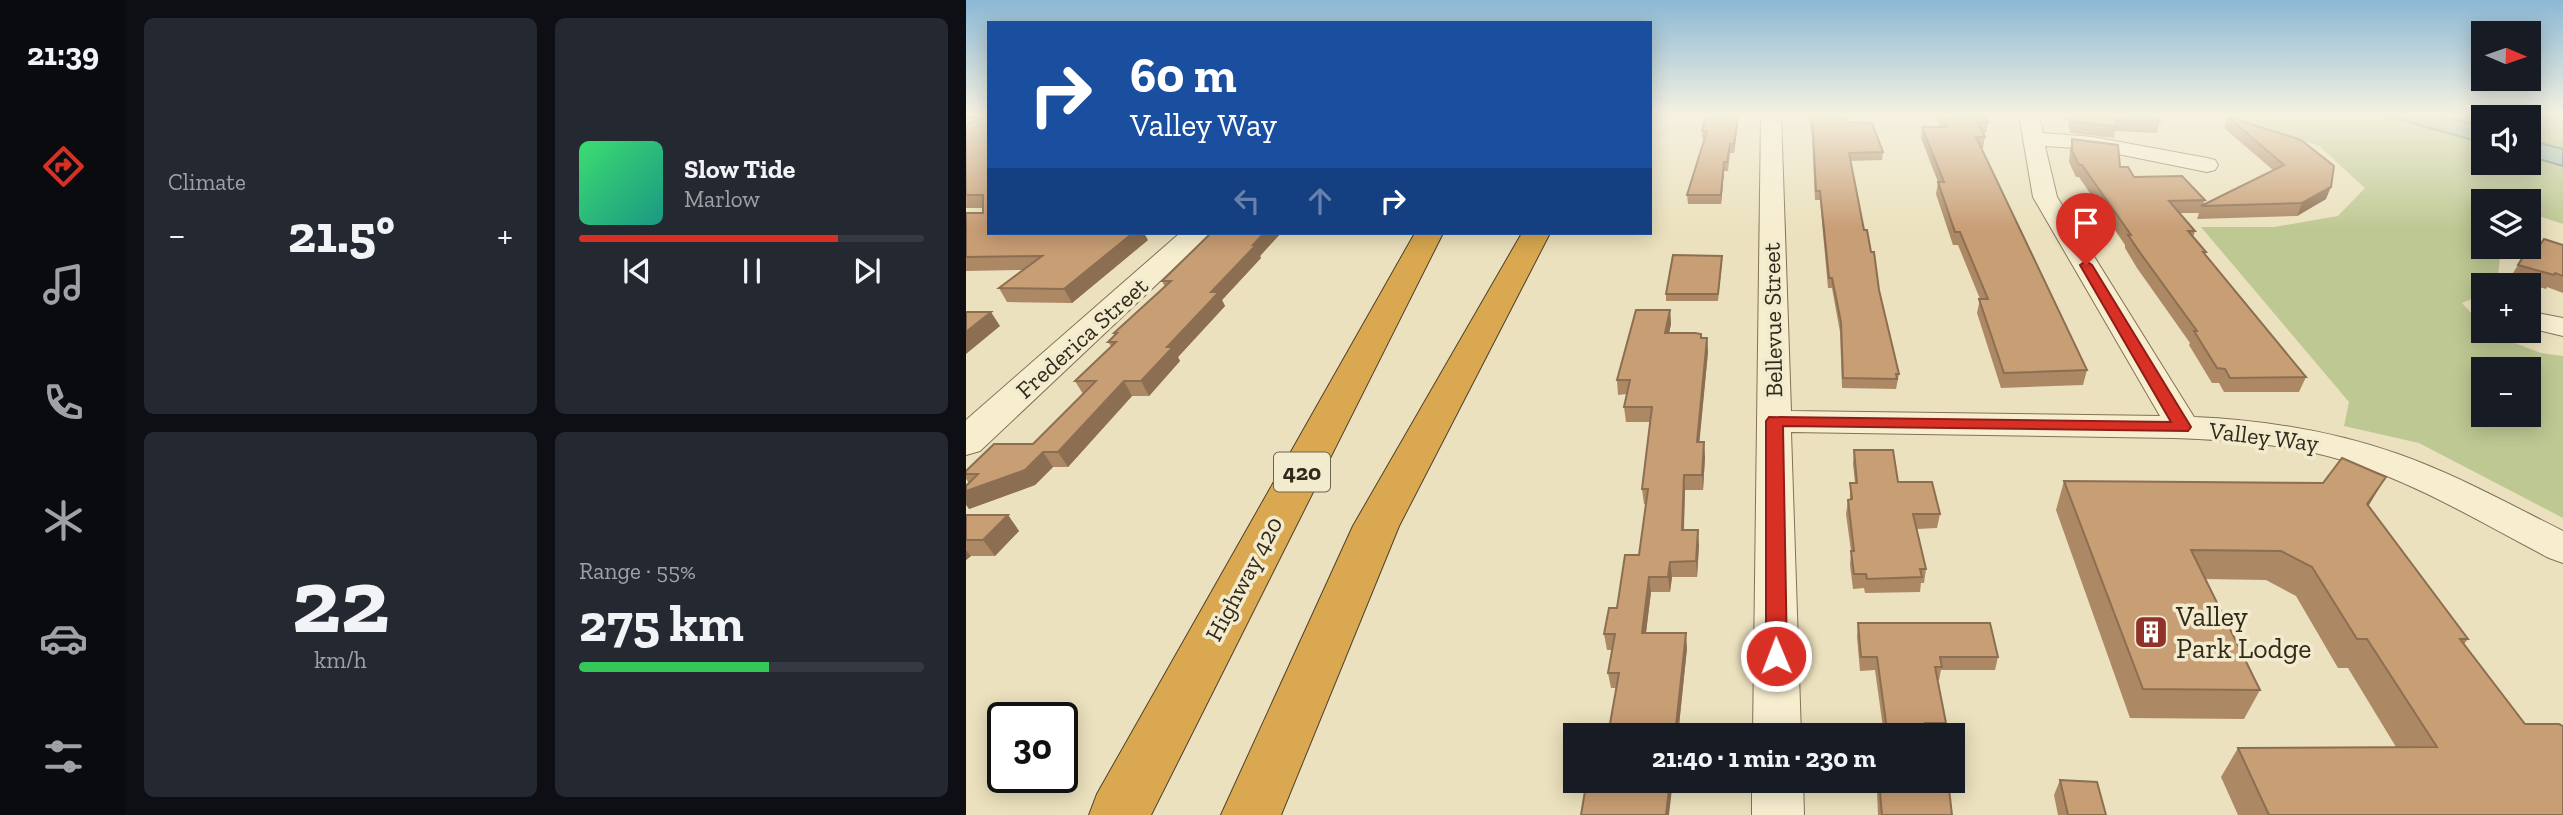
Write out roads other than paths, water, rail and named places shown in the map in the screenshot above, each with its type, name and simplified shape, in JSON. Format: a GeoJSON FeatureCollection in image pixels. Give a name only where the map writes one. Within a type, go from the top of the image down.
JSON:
{"type":"FeatureCollection","features":[{"type":"Feature","properties":{"kind":"highway","name":"Highway 420"},"geometry":{"type":"LineString","coordinates":[[1119,815],[1428,235]]}},
{"type":"Feature","properties":{"kind":"highway"},"geometry":{"type":"LineString","coordinates":[[1175,711],[1458,235]]}},
{"type":"Feature","properties":{"kind":"highway"},"geometry":{"type":"LineString","coordinates":[[1251,815],[1376,526],[1515,235]]}},
{"type":"Feature","properties":{"kind":"highway"},"geometry":{"type":"LineString","coordinates":[[1376,526],[1535,235]]}},
{"type":"Feature","properties":{"kind":"street","name":"Bellevue Street"},"geometry":{"type":"LineString","coordinates":[[1772,153],[1777,723]]}},
{"type":"Feature","properties":{"kind":"street"},"geometry":{"type":"LineString","coordinates":[[2037,153],[2045,197],[2183,427]]}},
{"type":"Feature","properties":{"kind":"street"},"geometry":{"type":"LineString","coordinates":[[2145,153],[2207,165]]}},
{"type":"Feature","properties":{"kind":"street","name":"Frederica Street"},"geometry":{"type":"LineString","coordinates":[[975,425],[1196,235]]}},
{"type":"Feature","properties":{"kind":"street","name":"Valley Way"},"geometry":{"type":"LineString","coordinates":[[1774,421],[2183,427],[2271,433],[2326,444],[2371,457],[2433,484],[2563,548]]}},
{"type":"Feature","properties":{"kind":"street"},"geometry":{"type":"LineString","coordinates":[[1777,793],[1778,815]]}},
{"type":"Feature","properties":{"kind":"water"},"geometry":{"type":"Polygon","coordinates":[[[2541,153],[2563,153],[2563,166],[2541,160],[2541,153]]]}},
{"type":"Feature","properties":{"kind":"place","name":"Valley Park Lodge"},"geometry":{"type":"Point","coordinates":[2151,632]}}]}
